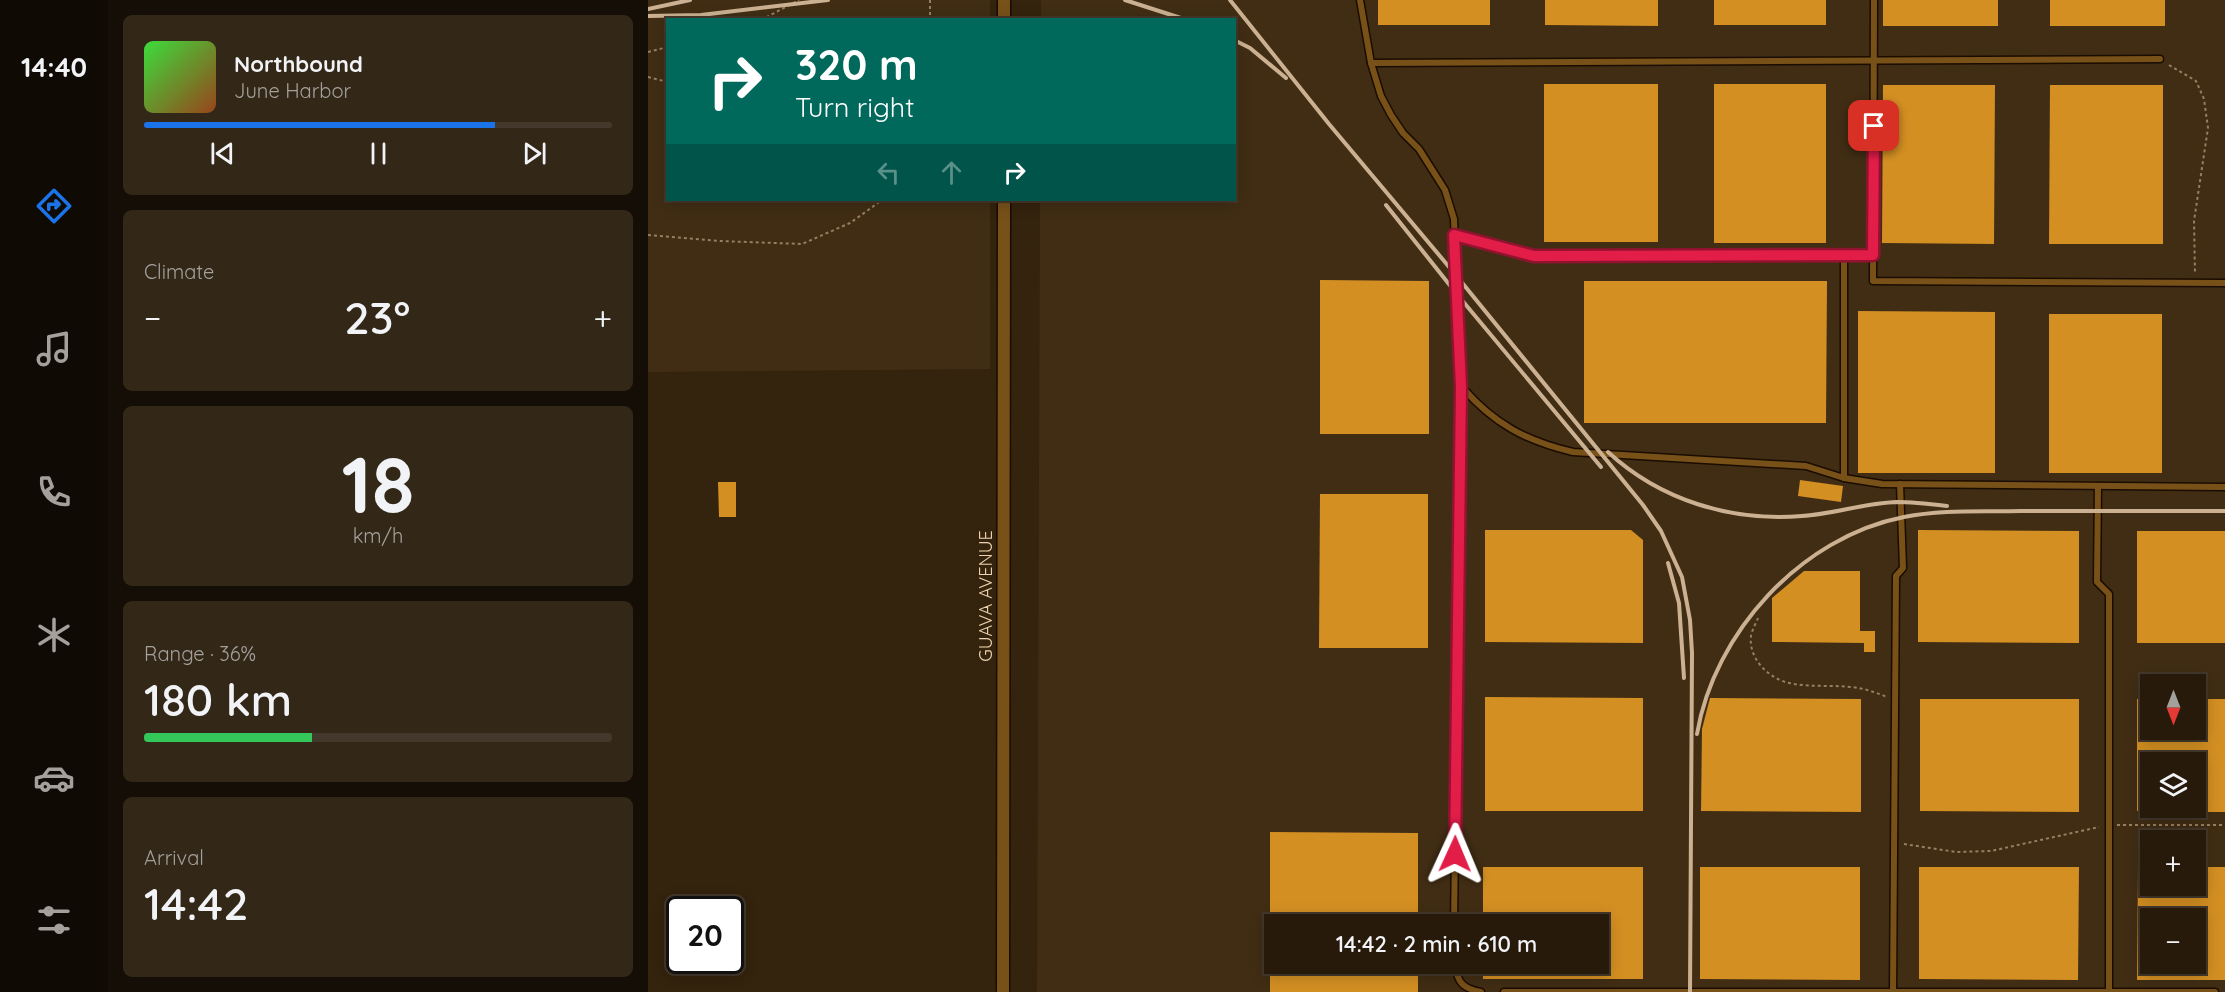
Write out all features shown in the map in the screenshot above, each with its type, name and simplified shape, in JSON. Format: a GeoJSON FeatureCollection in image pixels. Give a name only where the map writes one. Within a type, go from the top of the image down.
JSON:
{"type":"FeatureCollection","features":[{"type":"Feature","properties":{"kind":"street"},"geometry":{"type":"LineString","coordinates":[[1004,0],[1004,18]]}},
{"type":"Feature","properties":{"kind":"street","name":"GUAVA AVENUE"},"geometry":{"type":"LineString","coordinates":[[1003,992],[1004,201]]}},
{"type":"Feature","properties":{"kind":"lane"},"geometry":{"type":"LineString","coordinates":[[1360,0],[1371,63],[1381,96],[1402,132],[1419,149],[1445,190],[1454,219],[1461,387],[1454,914]]}},
{"type":"Feature","properties":{"kind":"lane"},"geometry":{"type":"LineString","coordinates":[[1874,0],[1873,281],[2225,283]]}},
{"type":"Feature","properties":{"kind":"lane"},"geometry":{"type":"LineString","coordinates":[[1371,63],[2160,59]]}},
{"type":"Feature","properties":{"kind":"lane"},"geometry":{"type":"LineString","coordinates":[[1454,235],[1534,256],[1873,255]]}},
{"type":"Feature","properties":{"kind":"lane"},"geometry":{"type":"LineString","coordinates":[[1844,255],[1844,478]]}},
{"type":"Feature","properties":{"kind":"lane"},"geometry":{"type":"LineString","coordinates":[[1461,387],[1480,408],[1512,432],[1544,446],[1573,453],[1806,466],[1844,478],[1882,484],[2225,487]]}},
{"type":"Feature","properties":{"kind":"lane"},"geometry":{"type":"LineString","coordinates":[[1893,992],[1896,576],[1903,568],[1900,484]]}},
{"type":"Feature","properties":{"kind":"lane"},"geometry":{"type":"LineString","coordinates":[[2098,486],[2097,582],[2109,594],[2109,992]]}},
{"type":"Feature","properties":{"kind":"lane"},"geometry":{"type":"LineString","coordinates":[[1458,974],[1461,984],[1469,990],[1481,992]]}},
{"type":"Feature","properties":{"kind":"lane"},"geometry":{"type":"LineString","coordinates":[[1504,992],[2216,992]]}},
{"type":"Feature","properties":{"kind":"path"},"geometry":{"type":"LineString","coordinates":[[765,18],[800,0]]}},
{"type":"Feature","properties":{"kind":"path"},"geometry":{"type":"LineString","coordinates":[[930,0],[930,18]]}},
{"type":"Feature","properties":{"kind":"path"},"geometry":{"type":"LineString","coordinates":[[648,52],[666,48]]}},
{"type":"Feature","properties":{"kind":"path"},"geometry":{"type":"LineString","coordinates":[[2160,59],[2196,81],[2204,99],[2208,128],[2194,221],[2195,283]]}},
{"type":"Feature","properties":{"kind":"path"},"geometry":{"type":"LineString","coordinates":[[648,77],[666,82]]}},
{"type":"Feature","properties":{"kind":"path"},"geometry":{"type":"LineString","coordinates":[[648,235],[801,244],[850,223],[881,201]]}},
{"type":"Feature","properties":{"kind":"path"},"geometry":{"type":"LineString","coordinates":[[1758,618],[1751,636],[1752,650],[1760,666],[1772,676],[1791,684],[1866,689],[1895,700]]}},
{"type":"Feature","properties":{"kind":"path"},"geometry":{"type":"LineString","coordinates":[[1894,842],[1924,849],[1956,852],[1991,851],[2109,825],[2225,825]]}},
{"type":"Feature","properties":{"kind":"shaded area"},"geometry":{"type":"Polygon","coordinates":[[[648,0],[990,0],[990,18],[666,18],[666,201],[990,201],[990,369],[648,372],[648,0]]]}},
{"type":"Feature","properties":{"kind":"shaded area"},"geometry":{"type":"Polygon","coordinates":[[[1041,0],[2225,0],[2225,992],[1037,992],[1040,201],[1236,201],[1236,18],[1041,18],[1041,0]]]}},
{"type":"Feature","properties":{"kind":"building"},"geometry":{"type":"Polygon","coordinates":[[[1378,0],[1490,0],[1490,25],[1378,25],[1378,0]]]}},
{"type":"Feature","properties":{"kind":"building"},"geometry":{"type":"Polygon","coordinates":[[[1545,0],[1658,0],[1658,26],[1545,25],[1545,0]]]}},
{"type":"Feature","properties":{"kind":"building"},"geometry":{"type":"Polygon","coordinates":[[[1714,0],[1826,0],[1826,25],[1714,25],[1714,0]]]}},
{"type":"Feature","properties":{"kind":"building"},"geometry":{"type":"Polygon","coordinates":[[[1883,0],[1998,0],[1998,26],[1883,26],[1883,0]]]}},
{"type":"Feature","properties":{"kind":"building"},"geometry":{"type":"Polygon","coordinates":[[[2050,0],[2165,0],[2165,26],[2050,26],[2050,0]]]}},
{"type":"Feature","properties":{"kind":"building"},"geometry":{"type":"Polygon","coordinates":[[[1544,84],[1658,84],[1658,242],[1544,242],[1544,84]]]}},
{"type":"Feature","properties":{"kind":"building"},"geometry":{"type":"Polygon","coordinates":[[[1714,84],[1826,84],[1826,243],[1714,243],[1714,84]]]}},
{"type":"Feature","properties":{"kind":"building"},"geometry":{"type":"Polygon","coordinates":[[[1883,85],[1995,85],[1994,244],[1882,243],[1883,85]]]}},
{"type":"Feature","properties":{"kind":"building"},"geometry":{"type":"Polygon","coordinates":[[[2050,85],[2163,85],[2163,244],[2049,244],[2050,85]]]}},
{"type":"Feature","properties":{"kind":"building"},"geometry":{"type":"Polygon","coordinates":[[[1320,280],[1429,281],[1429,434],[1320,434],[1320,280]]]}},
{"type":"Feature","properties":{"kind":"building"},"geometry":{"type":"Polygon","coordinates":[[[1584,281],[1827,281],[1826,423],[1584,423],[1584,281]]]}},
{"type":"Feature","properties":{"kind":"building"},"geometry":{"type":"Polygon","coordinates":[[[1858,311],[1995,312],[1995,473],[1858,473],[1858,311]]]}},
{"type":"Feature","properties":{"kind":"building"},"geometry":{"type":"Polygon","coordinates":[[[2049,314],[2162,314],[2162,473],[2049,473],[2049,314]]]}},
{"type":"Feature","properties":{"kind":"building"},"geometry":{"type":"Polygon","coordinates":[[[1800,480],[1843,486],[1841,502],[1798,496],[1800,480]]]}},
{"type":"Feature","properties":{"kind":"building"},"geometry":{"type":"Polygon","coordinates":[[[718,482],[736,482],[736,517],[719,517],[718,482]]]}},
{"type":"Feature","properties":{"kind":"building"},"geometry":{"type":"Polygon","coordinates":[[[1320,494],[1428,494],[1428,648],[1319,648],[1320,494]]]}},
{"type":"Feature","properties":{"kind":"building"},"geometry":{"type":"Polygon","coordinates":[[[1485,530],[1631,530],[1643,540],[1643,643],[1485,642],[1485,530]]]}},
{"type":"Feature","properties":{"kind":"building"},"geometry":{"type":"Polygon","coordinates":[[[1918,530],[2079,531],[2079,643],[1918,642],[1918,530]]]}},
{"type":"Feature","properties":{"kind":"building"},"geometry":{"type":"Polygon","coordinates":[[[2137,531],[2225,531],[2225,643],[2137,643],[2137,531]]]}},
{"type":"Feature","properties":{"kind":"building"},"geometry":{"type":"Polygon","coordinates":[[[1804,571],[1860,571],[1860,631],[1875,631],[1875,652],[1864,652],[1864,643],[1772,642],[1772,598],[1804,571]]]}},
{"type":"Feature","properties":{"kind":"building"},"geometry":{"type":"Polygon","coordinates":[[[1485,697],[1643,698],[1643,811],[1485,811],[1485,697]]]}},
{"type":"Feature","properties":{"kind":"building"},"geometry":{"type":"Polygon","coordinates":[[[1710,698],[1861,699],[1861,812],[1701,811],[1702,729],[1710,698]]]}},
{"type":"Feature","properties":{"kind":"building"},"geometry":{"type":"Polygon","coordinates":[[[1920,699],[2079,699],[2079,812],[1920,811],[1920,699]]]}},
{"type":"Feature","properties":{"kind":"building"},"geometry":{"type":"Polygon","coordinates":[[[2137,699],[2140,699],[2140,740],[2206,740],[2206,699],[2225,699],[2225,812],[2206,812],[2206,752],[2140,752],[2140,811],[2137,811],[2137,699]]]}},
{"type":"Feature","properties":{"kind":"building"},"geometry":{"type":"Polygon","coordinates":[[[1270,832],[1418,833],[1418,914],[1270,914],[1270,832]]]}},
{"type":"Feature","properties":{"kind":"building"},"geometry":{"type":"Polygon","coordinates":[[[1483,867],[1643,867],[1643,979],[1483,979],[1483,974],[1609,974],[1609,914],[1483,914],[1483,867]]]}},
{"type":"Feature","properties":{"kind":"building"},"geometry":{"type":"Polygon","coordinates":[[[1700,867],[1860,867],[1860,980],[1700,979],[1700,867]]]}},
{"type":"Feature","properties":{"kind":"building"},"geometry":{"type":"Polygon","coordinates":[[[1919,867],[2079,867],[2078,980],[1919,979],[1919,867]]]}},
{"type":"Feature","properties":{"kind":"building"},"geometry":{"type":"Polygon","coordinates":[[[2138,867],[2140,867],[2140,896],[2206,896],[2206,867],[2225,867],[2225,980],[2137,980],[2138,867]]]}},
{"type":"Feature","properties":{"kind":"building"},"geometry":{"type":"Polygon","coordinates":[[[1270,974],[1418,974],[1418,992],[1270,992],[1270,974]]]}},
{"type":"Feature","properties":{"kind":"railway"},"geometry":{"type":"LineString","coordinates":[[648,9],[690,0]]}},
{"type":"Feature","properties":{"kind":"railway"},"geometry":{"type":"LineString","coordinates":[[648,16],[701,15],[828,0]]}},
{"type":"Feature","properties":{"kind":"railway"},"geometry":{"type":"LineString","coordinates":[[1125,0],[1181,18]]}},
{"type":"Feature","properties":{"kind":"railway"},"geometry":{"type":"LineString","coordinates":[[1230,0],[1329,124],[1455,274],[1643,505],[1661,531],[1682,577],[1690,620],[1692,653],[1690,992]]}},
{"type":"Feature","properties":{"kind":"railway"},"geometry":{"type":"LineString","coordinates":[[1236,41],[1250,48],[1286,78]]}},
{"type":"Feature","properties":{"kind":"railway"},"geometry":{"type":"LineString","coordinates":[[1386,205],[1601,467]]}},
{"type":"Feature","properties":{"kind":"railway"},"geometry":{"type":"LineString","coordinates":[[1608,452],[1628,469],[1650,483],[1674,495],[1723,511],[1775,517],[1802,516],[1897,502],[1947,506]]}},
{"type":"Feature","properties":{"kind":"railway"},"geometry":{"type":"LineString","coordinates":[[1697,734],[1707,696],[1722,660],[1743,626],[1768,595],[1798,568],[1831,545],[1866,528],[1919,514],[1948,512],[2225,511]]}},
{"type":"Feature","properties":{"kind":"railway"},"geometry":{"type":"LineString","coordinates":[[1668,563],[1679,603],[1684,678]]}},
{"type":"Feature","properties":{"kind":"route"},"geometry":{"type":"LineString","coordinates":[[1455,854],[1461,387],[1454,235],[1534,256],[1873,255],[1874,126]]}}]}
